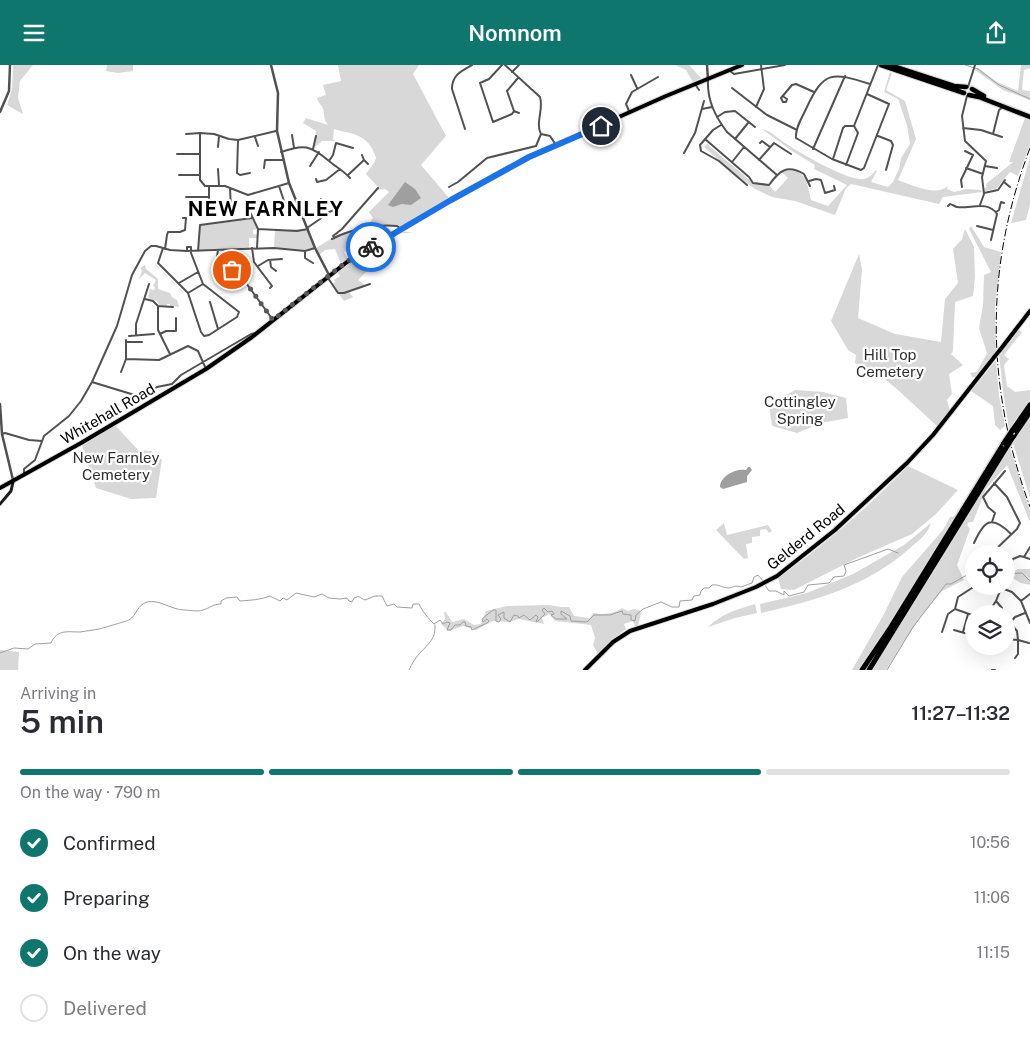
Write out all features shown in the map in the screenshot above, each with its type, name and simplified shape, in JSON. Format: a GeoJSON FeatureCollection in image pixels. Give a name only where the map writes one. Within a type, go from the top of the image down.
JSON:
{"type":"FeatureCollection","features":[{"type":"Feature","properties":{"kind":"highway"},"geometry":{"type":"LineString","coordinates":[[879,65],[1030,115]]}},
{"type":"Feature","properties":{"kind":"highway"},"geometry":{"type":"LineString","coordinates":[[890,65],[954,86],[969,88],[980,95],[1030,115]]}},
{"type":"Feature","properties":{"kind":"highway"},"geometry":{"type":"LineString","coordinates":[[967,95],[963,89],[969,88]]}},
{"type":"Feature","properties":{"kind":"highway"},"geometry":{"type":"LineString","coordinates":[[967,95],[971,93],[969,88]]}},
{"type":"Feature","properties":{"kind":"highway"},"geometry":{"type":"LineString","coordinates":[[869,670],[1005,446],[1012,431],[1030,405]]}},
{"type":"Feature","properties":{"kind":"highway"},"geometry":{"type":"LineString","coordinates":[[1005,446],[1030,413]]}},
{"type":"Feature","properties":{"kind":"highway"},"geometry":{"type":"LineString","coordinates":[[862,670],[961,517]]}},
{"type":"Feature","properties":{"kind":"main road","name":"Whitehall Road"},"geometry":{"type":"LineString","coordinates":[[0,488],[173,386],[206,369],[258,332],[346,262],[529,157],[742,65]]}},
{"type":"Feature","properties":{"kind":"main road","name":"Gelderd Road"},"geometry":{"type":"LineString","coordinates":[[585,670],[613,642],[630,631],[713,605],[777,576],[835,530],[907,463],[933,435],[1030,311]]}},
{"type":"Feature","properties":{"kind":"main road"},"geometry":{"type":"LineString","coordinates":[[1,502],[11,491],[13,482]]}},
{"type":"Feature","properties":{"kind":"street"},"geometry":{"type":"LineString","coordinates":[[0,112],[9,91],[10,65]]}},
{"type":"Feature","properties":{"kind":"street"},"geometry":{"type":"LineString","coordinates":[[271,65],[278,93],[277,131],[281,152],[289,183],[315,248],[338,293],[344,293],[370,284]]}},
{"type":"Feature","properties":{"kind":"street"},"geometry":{"type":"LineString","coordinates":[[465,129],[452,85],[455,76],[472,65]]}},
{"type":"Feature","properties":{"kind":"street"},"geometry":{"type":"LineString","coordinates":[[449,187],[487,158],[536,146],[541,134],[539,129],[542,102],[540,97],[503,65],[489,79],[480,83],[480,87],[493,122],[512,114],[514,111]]}},
{"type":"Feature","properties":{"kind":"street"},"geometry":{"type":"LineString","coordinates":[[512,72],[519,65]]}},
{"type":"Feature","properties":{"kind":"street"},"geometry":{"type":"LineString","coordinates":[[707,65],[712,107],[721,125],[776,175]]}},
{"type":"Feature","properties":{"kind":"street","name":"Whitehall Road"},"geometry":{"type":"LineString","coordinates":[[729,69],[734,74],[761,67],[784,65]]}},
{"type":"Feature","properties":{"kind":"street"},"geometry":{"type":"LineString","coordinates":[[854,126],[879,65]]}},
{"type":"Feature","properties":{"kind":"street"},"geometry":{"type":"LineString","coordinates":[[756,107],[764,89],[761,67]]}},
{"type":"Feature","properties":{"kind":"street"},"geometry":{"type":"LineString","coordinates":[[969,88],[975,67]]}},
{"type":"Feature","properties":{"kind":"street"},"geometry":{"type":"LineString","coordinates":[[631,75],[637,88]]}},
{"type":"Feature","properties":{"kind":"street"},"geometry":{"type":"LineString","coordinates":[[867,94],[889,104],[864,168],[861,170],[832,159],[796,138],[797,130],[814,92],[828,78],[839,75],[870,84]]}},
{"type":"Feature","properties":{"kind":"street"},"geometry":{"type":"LineString","coordinates":[[813,149],[845,76]]}},
{"type":"Feature","properties":{"kind":"street"},"geometry":{"type":"LineString","coordinates":[[630,113],[626,104],[632,92],[658,77]]}},
{"type":"Feature","properties":{"kind":"street"},"geometry":{"type":"LineString","coordinates":[[518,78],[507,91],[514,111],[519,113]]}},
{"type":"Feature","properties":{"kind":"street"},"geometry":{"type":"LineString","coordinates":[[695,84],[699,90]]}},
{"type":"Feature","properties":{"kind":"street"},"geometry":{"type":"LineString","coordinates":[[784,97],[792,85],[796,84],[814,92]]}},
{"type":"Feature","properties":{"kind":"street"},"geometry":{"type":"LineString","coordinates":[[732,88],[756,107],[797,130]]}},
{"type":"Feature","properties":{"kind":"street"},"geometry":{"type":"LineString","coordinates":[[967,95],[962,113],[965,141],[985,159],[983,174],[984,193],[980,205]]}},
{"type":"Feature","properties":{"kind":"street"},"geometry":{"type":"LineString","coordinates":[[684,153],[695,133],[704,101]]}},
{"type":"Feature","properties":{"kind":"street"},"geometry":{"type":"LineString","coordinates":[[992,134],[1000,108],[1004,106]]}},
{"type":"Feature","properties":{"kind":"street"},"geometry":{"type":"LineString","coordinates":[[702,109],[712,107]]}},
{"type":"Feature","properties":{"kind":"street"},"geometry":{"type":"LineString","coordinates":[[717,117],[735,111],[755,127]]}},
{"type":"Feature","properties":{"kind":"street"},"geometry":{"type":"LineString","coordinates":[[735,139],[748,123]]}},
{"type":"Feature","properties":{"kind":"street"},"geometry":{"type":"LineString","coordinates":[[721,125],[713,130],[700,145],[701,151],[719,161],[747,185]]}},
{"type":"Feature","properties":{"kind":"street"},"geometry":{"type":"LineString","coordinates":[[832,159],[843,128],[845,126],[854,126]]}},
{"type":"Feature","properties":{"kind":"street"},"geometry":{"type":"LineString","coordinates":[[846,165],[858,133],[854,126]]}},
{"type":"Feature","properties":{"kind":"street"},"geometry":{"type":"LineString","coordinates":[[963,128],[981,130],[1002,137]]}},
{"type":"Feature","properties":{"kind":"street"},"geometry":{"type":"LineString","coordinates":[[186,134],[214,133],[238,140],[277,131]]}},
{"type":"Feature","properties":{"kind":"street"},"geometry":{"type":"LineString","coordinates":[[200,133],[199,175],[202,184],[209,187],[219,185],[248,195],[289,183]]}},
{"type":"Feature","properties":{"kind":"street"},"geometry":{"type":"LineString","coordinates":[[541,134],[550,137],[556,145]]}},
{"type":"Feature","properties":{"kind":"street"},"geometry":{"type":"LineString","coordinates":[[877,135],[892,141],[894,145],[886,170]]}},
{"type":"Feature","properties":{"kind":"street"},"geometry":{"type":"LineString","coordinates":[[218,147],[219,136]]}},
{"type":"Feature","properties":{"kind":"street"},"geometry":{"type":"LineString","coordinates":[[293,136],[294,148]]}},
{"type":"Feature","properties":{"kind":"street"},"geometry":{"type":"LineString","coordinates":[[313,149],[316,136]]}},
{"type":"Feature","properties":{"kind":"street"},"geometry":{"type":"LineString","coordinates":[[255,137],[258,146]]}},
{"type":"Feature","properties":{"kind":"street"},"geometry":{"type":"LineString","coordinates":[[705,139],[749,177],[753,183],[769,185],[776,175],[784,170],[794,169],[804,174],[810,186]]}},
{"type":"Feature","properties":{"kind":"street"},"geometry":{"type":"LineString","coordinates":[[238,140],[237,173],[240,175],[250,173]]}},
{"type":"Feature","properties":{"kind":"street"},"geometry":{"type":"LineString","coordinates":[[762,141],[770,147]]}},
{"type":"Feature","properties":{"kind":"street"},"geometry":{"type":"LineString","coordinates":[[329,161],[333,155],[336,143],[353,148]]}},
{"type":"Feature","properties":{"kind":"street"},"geometry":{"type":"LineString","coordinates":[[760,160],[772,144],[776,144],[791,154]]}},
{"type":"Feature","properties":{"kind":"street"},"geometry":{"type":"LineString","coordinates":[[281,152],[303,147],[313,149],[350,178]]}},
{"type":"Feature","properties":{"kind":"street"},"geometry":{"type":"LineString","coordinates":[[732,162],[744,147]]}},
{"type":"Feature","properties":{"kind":"street"},"geometry":{"type":"LineString","coordinates":[[962,187],[966,168],[973,155],[965,151]]}},
{"type":"Feature","properties":{"kind":"street"},"geometry":{"type":"LineString","coordinates":[[310,165],[319,152]]}},
{"type":"Feature","properties":{"kind":"street"},"geometry":{"type":"LineString","coordinates":[[177,154],[199,155]]}},
{"type":"Feature","properties":{"kind":"street"},"geometry":{"type":"LineString","coordinates":[[362,155],[368,164]]}},
{"type":"Feature","properties":{"kind":"street"},"geometry":{"type":"LineString","coordinates":[[262,159],[265,161],[284,160]]}},
{"type":"Feature","properties":{"kind":"street"},"geometry":{"type":"LineString","coordinates":[[348,175],[364,159]]}},
{"type":"Feature","properties":{"kind":"street"},"geometry":{"type":"LineString","coordinates":[[264,168],[265,161]]}},
{"type":"Feature","properties":{"kind":"street"},"geometry":{"type":"LineString","coordinates":[[985,167],[997,168]]}},
{"type":"Feature","properties":{"kind":"street"},"geometry":{"type":"LineString","coordinates":[[966,168],[983,174]]}},
{"type":"Feature","properties":{"kind":"street"},"geometry":{"type":"LineString","coordinates":[[218,169],[219,185]]}},
{"type":"Feature","properties":{"kind":"street"},"geometry":{"type":"LineString","coordinates":[[316,182],[326,180],[340,169]]}},
{"type":"Feature","properties":{"kind":"street"},"geometry":{"type":"LineString","coordinates":[[179,175],[199,175]]}},
{"type":"Feature","properties":{"kind":"street"},"geometry":{"type":"LineString","coordinates":[[809,181],[821,180],[825,193],[835,190],[834,186]]}},
{"type":"Feature","properties":{"kind":"street"},"geometry":{"type":"LineString","coordinates":[[984,193],[998,190],[1005,181],[1010,187]]}},
{"type":"Feature","properties":{"kind":"street"},"geometry":{"type":"LineString","coordinates":[[956,183],[962,183]]}},
{"type":"Feature","properties":{"kind":"street"},"geometry":{"type":"LineString","coordinates":[[278,206],[285,204],[279,186]]}},
{"type":"Feature","properties":{"kind":"street"},"geometry":{"type":"LineString","coordinates":[[209,187],[209,210]]}},
{"type":"Feature","properties":{"kind":"street"},"geometry":{"type":"LineString","coordinates":[[378,187],[333,238],[350,231],[387,225],[397,226],[401,230]]}},
{"type":"Feature","properties":{"kind":"street"},"geometry":{"type":"LineString","coordinates":[[230,188],[231,209]]}},
{"type":"Feature","properties":{"kind":"street"},"geometry":{"type":"LineString","coordinates":[[186,197],[209,197]]}},
{"type":"Feature","properties":{"kind":"street"},"geometry":{"type":"LineString","coordinates":[[322,199],[326,213]]}},
{"type":"Feature","properties":{"kind":"street"},"geometry":{"type":"LineString","coordinates":[[991,240],[996,212],[999,210],[1002,202],[1004,203]]}},
{"type":"Feature","properties":{"kind":"street"},"geometry":{"type":"LineString","coordinates":[[948,206],[950,203],[957,207],[980,205],[996,212]]}},
{"type":"Feature","properties":{"kind":"street"},"geometry":{"type":"LineString","coordinates":[[258,229],[297,231],[307,229],[337,206]]}},
{"type":"Feature","properties":{"kind":"street"},"geometry":{"type":"LineString","coordinates":[[959,207],[960,211]]}},
{"type":"Feature","properties":{"kind":"street"},"geometry":{"type":"LineString","coordinates":[[250,212],[258,229],[257,248]]}},
{"type":"Feature","properties":{"kind":"street"},"geometry":{"type":"LineString","coordinates":[[183,218],[186,218],[185,230],[180,233],[168,232],[158,263],[188,293],[204,336],[209,335],[238,315],[238,311],[203,284],[191,251]]}},
{"type":"Feature","properties":{"kind":"street"},"geometry":{"type":"LineString","coordinates":[[198,251],[200,225],[252,218]]}},
{"type":"Feature","properties":{"kind":"street"},"geometry":{"type":"LineString","coordinates":[[977,226],[993,230]]}},
{"type":"Feature","properties":{"kind":"street"},"geometry":{"type":"LineString","coordinates":[[13,475],[23,476],[24,469],[36,460],[44,436],[69,416],[81,401],[92,382],[116,326],[132,275],[145,251],[151,246],[186,251],[274,248],[305,251],[315,248]]}},
{"type":"Feature","properties":{"kind":"street"},"geometry":{"type":"LineString","coordinates":[[252,248],[253,258],[272,286],[270,288]]}},
{"type":"Feature","properties":{"kind":"street"},"geometry":{"type":"LineString","coordinates":[[218,250],[220,262],[241,276],[273,320]]}},
{"type":"Feature","properties":{"kind":"street"},"geometry":{"type":"LineString","coordinates":[[305,251],[305,258],[313,263]]}},
{"type":"Feature","properties":{"kind":"street"},"geometry":{"type":"LineString","coordinates":[[258,266],[270,260],[282,259]]}},
{"type":"Feature","properties":{"kind":"street"},"geometry":{"type":"LineString","coordinates":[[270,260],[272,267],[276,271]]}},
{"type":"Feature","properties":{"kind":"street"},"geometry":{"type":"LineString","coordinates":[[179,283],[198,272]]}},
{"type":"Feature","properties":{"kind":"street"},"geometry":{"type":"LineString","coordinates":[[136,335],[136,324],[150,284]]}},
{"type":"Feature","properties":{"kind":"street"},"geometry":{"type":"LineString","coordinates":[[188,293],[203,284]]}},
{"type":"Feature","properties":{"kind":"street"},"geometry":{"type":"LineString","coordinates":[[145,299],[153,301],[158,306],[173,307]]}},
{"type":"Feature","properties":{"kind":"street"},"geometry":{"type":"LineString","coordinates":[[210,302],[218,329]]}},
{"type":"Feature","properties":{"kind":"street"},"geometry":{"type":"LineString","coordinates":[[158,306],[158,330],[170,354]]}},
{"type":"Feature","properties":{"kind":"street"},"geometry":{"type":"LineString","coordinates":[[175,320],[176,331]]}},
{"type":"Feature","properties":{"kind":"street"},"geometry":{"type":"LineString","coordinates":[[160,334],[166,331],[180,331]]}},
{"type":"Feature","properties":{"kind":"street","name":"Whitehall Road"},"geometry":{"type":"LineString","coordinates":[[173,386],[181,375],[251,334],[258,332]]}},
{"type":"Feature","properties":{"kind":"street"},"geometry":{"type":"LineString","coordinates":[[129,336],[154,334]]}},
{"type":"Feature","properties":{"kind":"street"},"geometry":{"type":"LineString","coordinates":[[121,372],[126,359],[126,341],[142,342]]}},
{"type":"Feature","properties":{"kind":"street"},"geometry":{"type":"LineString","coordinates":[[126,359],[154,360],[183,347],[192,347],[198,351],[206,369]]}},
{"type":"Feature","properties":{"kind":"street"},"geometry":{"type":"LineString","coordinates":[[222,352],[226,356]]}},
{"type":"Feature","properties":{"kind":"street"},"geometry":{"type":"LineString","coordinates":[[92,382],[141,397],[157,387],[173,386]]}},
{"type":"Feature","properties":{"kind":"street"},"geometry":{"type":"LineString","coordinates":[[0,404],[2,434],[13,475],[13,482]]}},
{"type":"Feature","properties":{"kind":"street"},"geometry":{"type":"LineString","coordinates":[[2,434],[6,433],[29,440],[42,441]]}},
{"type":"Feature","properties":{"kind":"street"},"geometry":{"type":"LineString","coordinates":[[992,522],[995,513],[988,507],[983,497],[1005,471]]}},
{"type":"Feature","properties":{"kind":"street"},"geometry":{"type":"LineString","coordinates":[[994,483],[1007,497],[1019,521],[1018,527],[1000,545]]}},
{"type":"Feature","properties":{"kind":"street"},"geometry":{"type":"LineString","coordinates":[[974,543],[982,526],[987,522],[992,522],[1002,527],[1011,534]]}},
{"type":"Feature","properties":{"kind":"street"},"geometry":{"type":"LineString","coordinates":[[1024,557],[1030,547]]}},
{"type":"Feature","properties":{"kind":"street"},"geometry":{"type":"LineString","coordinates":[[1015,558],[1020,556],[1030,559]]}},
{"type":"Feature","properties":{"kind":"street"},"geometry":{"type":"LineString","coordinates":[[942,632],[948,614],[955,609],[960,595],[965,592]]}},
{"type":"Feature","properties":{"kind":"street"},"geometry":{"type":"LineString","coordinates":[[1021,601],[1030,594]]}},
{"type":"Feature","properties":{"kind":"street"},"geometry":{"type":"LineString","coordinates":[[993,605],[999,595]]}},
{"type":"Feature","properties":{"kind":"street"},"geometry":{"type":"LineString","coordinates":[[1014,595],[1021,601],[1030,623]]}},
{"type":"Feature","properties":{"kind":"street"},"geometry":{"type":"LineString","coordinates":[[996,601],[999,605]]}},
{"type":"Feature","properties":{"kind":"street"},"geometry":{"type":"LineString","coordinates":[[955,609],[965,612]]}},
{"type":"Feature","properties":{"kind":"street"},"geometry":{"type":"LineString","coordinates":[[1015,658],[1018,654],[1018,631],[1010,622],[1015,617],[1025,613]]}},
{"type":"Feature","properties":{"kind":"street"},"geometry":{"type":"LineString","coordinates":[[954,630],[963,632],[965,624]]}},
{"type":"Feature","properties":{"kind":"street"},"geometry":{"type":"LineString","coordinates":[[1015,640],[1028,643]]}},
{"type":"Feature","properties":{"kind":"green space"},"geometry":{"type":"Polygon","coordinates":[[[13,65],[33,65],[20,81],[18,98],[23,114],[7,105],[12,89],[13,65]]]}},
{"type":"Feature","properties":{"kind":"green space"},"geometry":{"type":"Polygon","coordinates":[[[107,65],[133,65],[133,71],[118,73],[106,71],[107,65]]]}},
{"type":"Feature","properties":{"kind":"green space"},"geometry":{"type":"Polygon","coordinates":[[[338,65],[419,65],[413,74],[446,136],[421,165],[449,198],[399,228],[388,225],[366,228],[373,218],[369,212],[389,192],[385,189],[378,190],[378,187],[366,174],[376,158],[369,144],[359,136],[334,129],[333,139],[335,141],[322,141],[313,149],[316,131],[303,123],[306,118],[328,125],[317,98],[326,95],[323,85],[341,81],[338,65]]]}},
{"type":"Feature","properties":{"kind":"green space"},"geometry":{"type":"Polygon","coordinates":[[[675,65],[689,65],[701,78],[693,82],[686,70],[675,65]]]}},
{"type":"Feature","properties":{"kind":"green space"},"geometry":{"type":"Polygon","coordinates":[[[1021,65],[1030,65],[1030,68],[1024,70],[1022,90],[1030,91],[1030,100],[1003,90],[975,70],[977,67],[997,82],[1018,91],[1021,65]]]}},
{"type":"Feature","properties":{"kind":"green space"},"geometry":{"type":"Polygon","coordinates":[[[890,72],[892,73],[886,90],[905,101],[916,139],[898,180],[931,190],[943,189],[948,186],[947,189],[954,192],[967,189],[981,190],[982,192],[943,197],[939,204],[851,184],[846,188],[835,215],[795,201],[772,197],[755,189],[704,147],[707,144],[753,183],[769,185],[775,192],[788,178],[782,172],[796,171],[801,173],[806,182],[811,200],[828,206],[847,185],[814,169],[815,165],[762,129],[772,133],[811,159],[853,178],[865,179],[876,170],[871,182],[888,187],[893,182],[899,170],[901,158],[910,144],[907,125],[898,99],[884,92],[890,72]]]}},
{"type":"Feature","properties":{"kind":"green space"},"geometry":{"type":"Polygon","coordinates":[[[1025,118],[1030,120],[1030,145],[1018,176],[1010,172],[996,189],[985,191],[986,184],[1013,162],[1009,162],[1025,118]]]}},
{"type":"Feature","properties":{"kind":"green space"},"geometry":{"type":"Polygon","coordinates":[[[1030,157],[1030,205],[1026,220],[1011,223],[1030,157]]]}},
{"type":"Feature","properties":{"kind":"green space"},"geometry":{"type":"Polygon","coordinates":[[[252,218],[258,229],[253,230],[253,234],[258,235],[257,238],[249,238],[249,249],[198,251],[200,225],[252,218]]]}},
{"type":"Feature","properties":{"kind":"green space"},"geometry":{"type":"Polygon","coordinates":[[[971,226],[984,247],[1001,252],[995,307],[996,351],[977,377],[972,377],[970,373],[977,372],[987,353],[979,328],[983,305],[984,275],[991,272],[969,229],[971,226]]]}},
{"type":"Feature","properties":{"kind":"green space"},"geometry":{"type":"Polygon","coordinates":[[[308,229],[316,248],[334,237],[361,229],[360,242],[344,252],[349,261],[342,266],[335,249],[325,250],[319,255],[315,248],[305,251],[274,248],[275,230],[308,229]]]}},
{"type":"Feature","properties":{"kind":"green space","name":"Hill Top Cemetery"},"geometry":{"type":"Polygon","coordinates":[[[965,229],[974,247],[975,277],[973,296],[955,302],[953,351],[951,354],[963,365],[949,374],[952,394],[947,400],[950,411],[938,427],[882,377],[880,379],[855,363],[856,355],[848,350],[831,321],[859,254],[862,269],[858,318],[895,334],[941,342],[945,299],[958,283],[953,249],[962,239],[965,229]]]}},
{"type":"Feature","properties":{"kind":"green space"},"geometry":{"type":"Polygon","coordinates":[[[401,231],[414,233],[401,233],[369,253],[367,260],[369,269],[358,280],[365,285],[349,292],[353,297],[344,301],[332,284],[340,276],[337,272],[348,263],[401,231]]]}},
{"type":"Feature","properties":{"kind":"green space"},"geometry":{"type":"Polygon","coordinates":[[[145,265],[146,269],[158,279],[158,289],[170,293],[177,300],[179,307],[170,306],[170,304],[167,304],[167,306],[159,305],[157,301],[148,298],[150,289],[154,290],[155,287],[153,286],[156,280],[145,273],[139,279],[142,271],[140,268],[145,265]]]}},
{"type":"Feature","properties":{"kind":"green space"},"geometry":{"type":"Polygon","coordinates":[[[1018,329],[1022,332],[1004,355],[1009,359],[1004,365],[1007,386],[1015,392],[1030,390],[1030,400],[1009,429],[999,354],[1018,329]]]}},
{"type":"Feature","properties":{"kind":"green space"},"geometry":{"type":"Polygon","coordinates":[[[996,360],[999,396],[1005,426],[1000,430],[995,425],[993,406],[971,391],[996,360]]]}},
{"type":"Feature","properties":{"kind":"green space","name":"Cottingley Spring"},"geometry":{"type":"Polygon","coordinates":[[[795,390],[823,392],[846,398],[848,418],[821,423],[797,433],[772,426],[769,405],[795,390]]]}},
{"type":"Feature","properties":{"kind":"green space"},"geometry":{"type":"Polygon","coordinates":[[[1030,418],[1030,498],[1013,443],[1030,418]]]}},
{"type":"Feature","properties":{"kind":"green space","name":"New Farnley Cemetery"},"geometry":{"type":"Polygon","coordinates":[[[115,425],[138,450],[152,451],[151,457],[162,459],[156,498],[131,499],[96,488],[82,445],[115,425]]]}},
{"type":"Feature","properties":{"kind":"green space"},"geometry":{"type":"Polygon","coordinates":[[[1010,448],[1030,511],[1030,522],[1007,465],[986,489],[973,522],[969,522],[967,525],[970,529],[957,565],[964,580],[942,591],[919,619],[886,670],[873,670],[1010,448]]]}},
{"type":"Feature","properties":{"kind":"green space"},"geometry":{"type":"Polygon","coordinates":[[[908,466],[958,490],[936,514],[912,534],[857,558],[794,590],[781,589],[778,578],[846,525],[908,466]]]}},
{"type":"Feature","properties":{"kind":"green space"},"geometry":{"type":"Polygon","coordinates":[[[956,516],[860,670],[852,670],[884,614],[902,577],[943,530],[950,517],[956,516]]]}},
{"type":"Feature","properties":{"kind":"green space"},"geometry":{"type":"Polygon","coordinates":[[[724,523],[727,535],[768,525],[772,531],[769,533],[766,529],[760,530],[760,536],[752,537],[752,543],[746,544],[748,558],[744,559],[716,530],[724,523]]]}},
{"type":"Feature","properties":{"kind":"green space"},"geometry":{"type":"Polygon","coordinates":[[[931,523],[919,540],[893,562],[876,573],[820,597],[761,613],[760,604],[807,593],[853,574],[904,545],[931,523]]]}},
{"type":"Feature","properties":{"kind":"green space"},"geometry":{"type":"Polygon","coordinates":[[[1018,569],[1030,569],[1030,585],[1015,580],[1015,571],[1018,569]]]}},
{"type":"Feature","properties":{"kind":"green space"},"geometry":{"type":"Polygon","coordinates":[[[755,604],[757,613],[708,627],[724,615],[755,604]]]}},
{"type":"Feature","properties":{"kind":"green space"},"geometry":{"type":"Polygon","coordinates":[[[549,605],[569,607],[574,616],[590,618],[593,613],[615,612],[622,608],[628,611],[639,610],[641,613],[638,626],[635,626],[633,621],[624,624],[626,629],[610,641],[598,654],[593,645],[595,638],[591,625],[555,621],[549,614],[542,618],[544,624],[519,619],[509,622],[493,621],[476,630],[463,626],[449,631],[441,624],[445,619],[444,612],[446,612],[452,622],[464,619],[474,625],[481,624],[486,611],[507,606],[549,605]]]}},
{"type":"Feature","properties":{"kind":"green space"},"geometry":{"type":"Polygon","coordinates":[[[0,650],[19,652],[18,670],[0,670],[0,650]]]}},
{"type":"Feature","properties":{"kind":"shaded area"},"geometry":{"type":"Polygon","coordinates":[[[405,182],[415,189],[421,198],[411,205],[402,204],[393,207],[388,205],[405,182]]]}},
{"type":"Feature","properties":{"kind":"shaded area"},"geometry":{"type":"Polygon","coordinates":[[[748,467],[752,470],[747,476],[747,482],[723,489],[720,487],[726,476],[738,470],[746,470],[748,467]]]}},
{"type":"Feature","properties":{"kind":"waterway"},"geometry":{"type":"LineString","coordinates":[[965,65],[978,69],[999,85],[1030,99]]}},
{"type":"Feature","properties":{"kind":"waterway"},"geometry":{"type":"LineString","coordinates":[[765,585],[769,591],[776,591],[784,595],[784,591],[789,596],[804,592],[808,585],[829,583],[834,577],[844,576],[846,571],[844,565],[888,549],[898,553]]}},
{"type":"Feature","properties":{"kind":"waterway"},"geometry":{"type":"LineString","coordinates":[[1015,573],[1022,573],[1030,581]]}},
{"type":"Feature","properties":{"kind":"waterway"},"geometry":{"type":"LineString","coordinates":[[0,653],[14,648],[28,649],[35,644],[51,643],[56,635],[63,632],[80,632],[127,621],[132,618],[141,605],[152,601],[179,610],[198,611],[221,604],[221,601],[226,598],[237,597],[240,601],[270,596],[280,601],[283,598],[287,600],[296,593],[314,597],[322,594],[329,598],[347,598],[352,602],[354,598],[358,597],[365,600],[375,596],[382,596],[387,606],[394,604],[397,607],[412,608],[413,604],[419,604],[434,624],[440,620],[443,624],[450,623],[447,630],[451,630],[455,625],[460,625],[463,622],[465,622],[466,626],[471,627],[472,630],[487,623],[489,621],[487,619],[483,622],[482,619],[493,610],[496,610],[496,621],[499,622],[501,619],[498,615],[504,612],[504,618],[510,622],[514,615],[519,618],[524,615],[530,620],[536,615],[538,617],[536,622],[545,614],[542,610],[544,608],[548,612],[552,611],[554,614],[551,615],[556,619],[567,619],[561,614],[561,611],[570,616],[571,621],[587,622],[594,615],[610,615],[622,611],[623,614],[631,615],[631,620],[635,621],[636,615],[643,609],[661,602],[672,607],[679,607],[680,601],[692,600],[694,596],[700,595],[704,588],[709,588],[712,585],[729,588],[741,587],[752,583],[754,577],[758,575],[763,581]]}},
{"type":"Feature","properties":{"kind":"waterway"},"geometry":{"type":"LineString","coordinates":[[887,670],[913,627],[946,584],[951,584],[965,576]]}},
{"type":"Feature","properties":{"kind":"waterway"},"geometry":{"type":"LineString","coordinates":[[409,670],[433,637],[435,625]]}},
{"type":"Feature","properties":{"kind":"railway"},"geometry":{"type":"LineString","coordinates":[[1030,148],[1015,193],[1004,238],[998,283],[996,328],[999,373],[1005,417],[1015,462],[1030,507]]}},
{"type":"Feature","properties":{"kind":"way so far"},"geometry":{"type":"LineString","coordinates":[[232,270],[241,276],[255,293],[273,320],[346,262],[371,247]]}},
{"type":"Feature","properties":{"kind":"district","name":"NEW FARNLEY"},"geometry":{"type":"Point","coordinates":[266,209]}},
{"type":"Feature","properties":{"kind":"route"},"geometry":{"type":"LineString","coordinates":[[371,247],[529,157],[601,126]]}}]}
